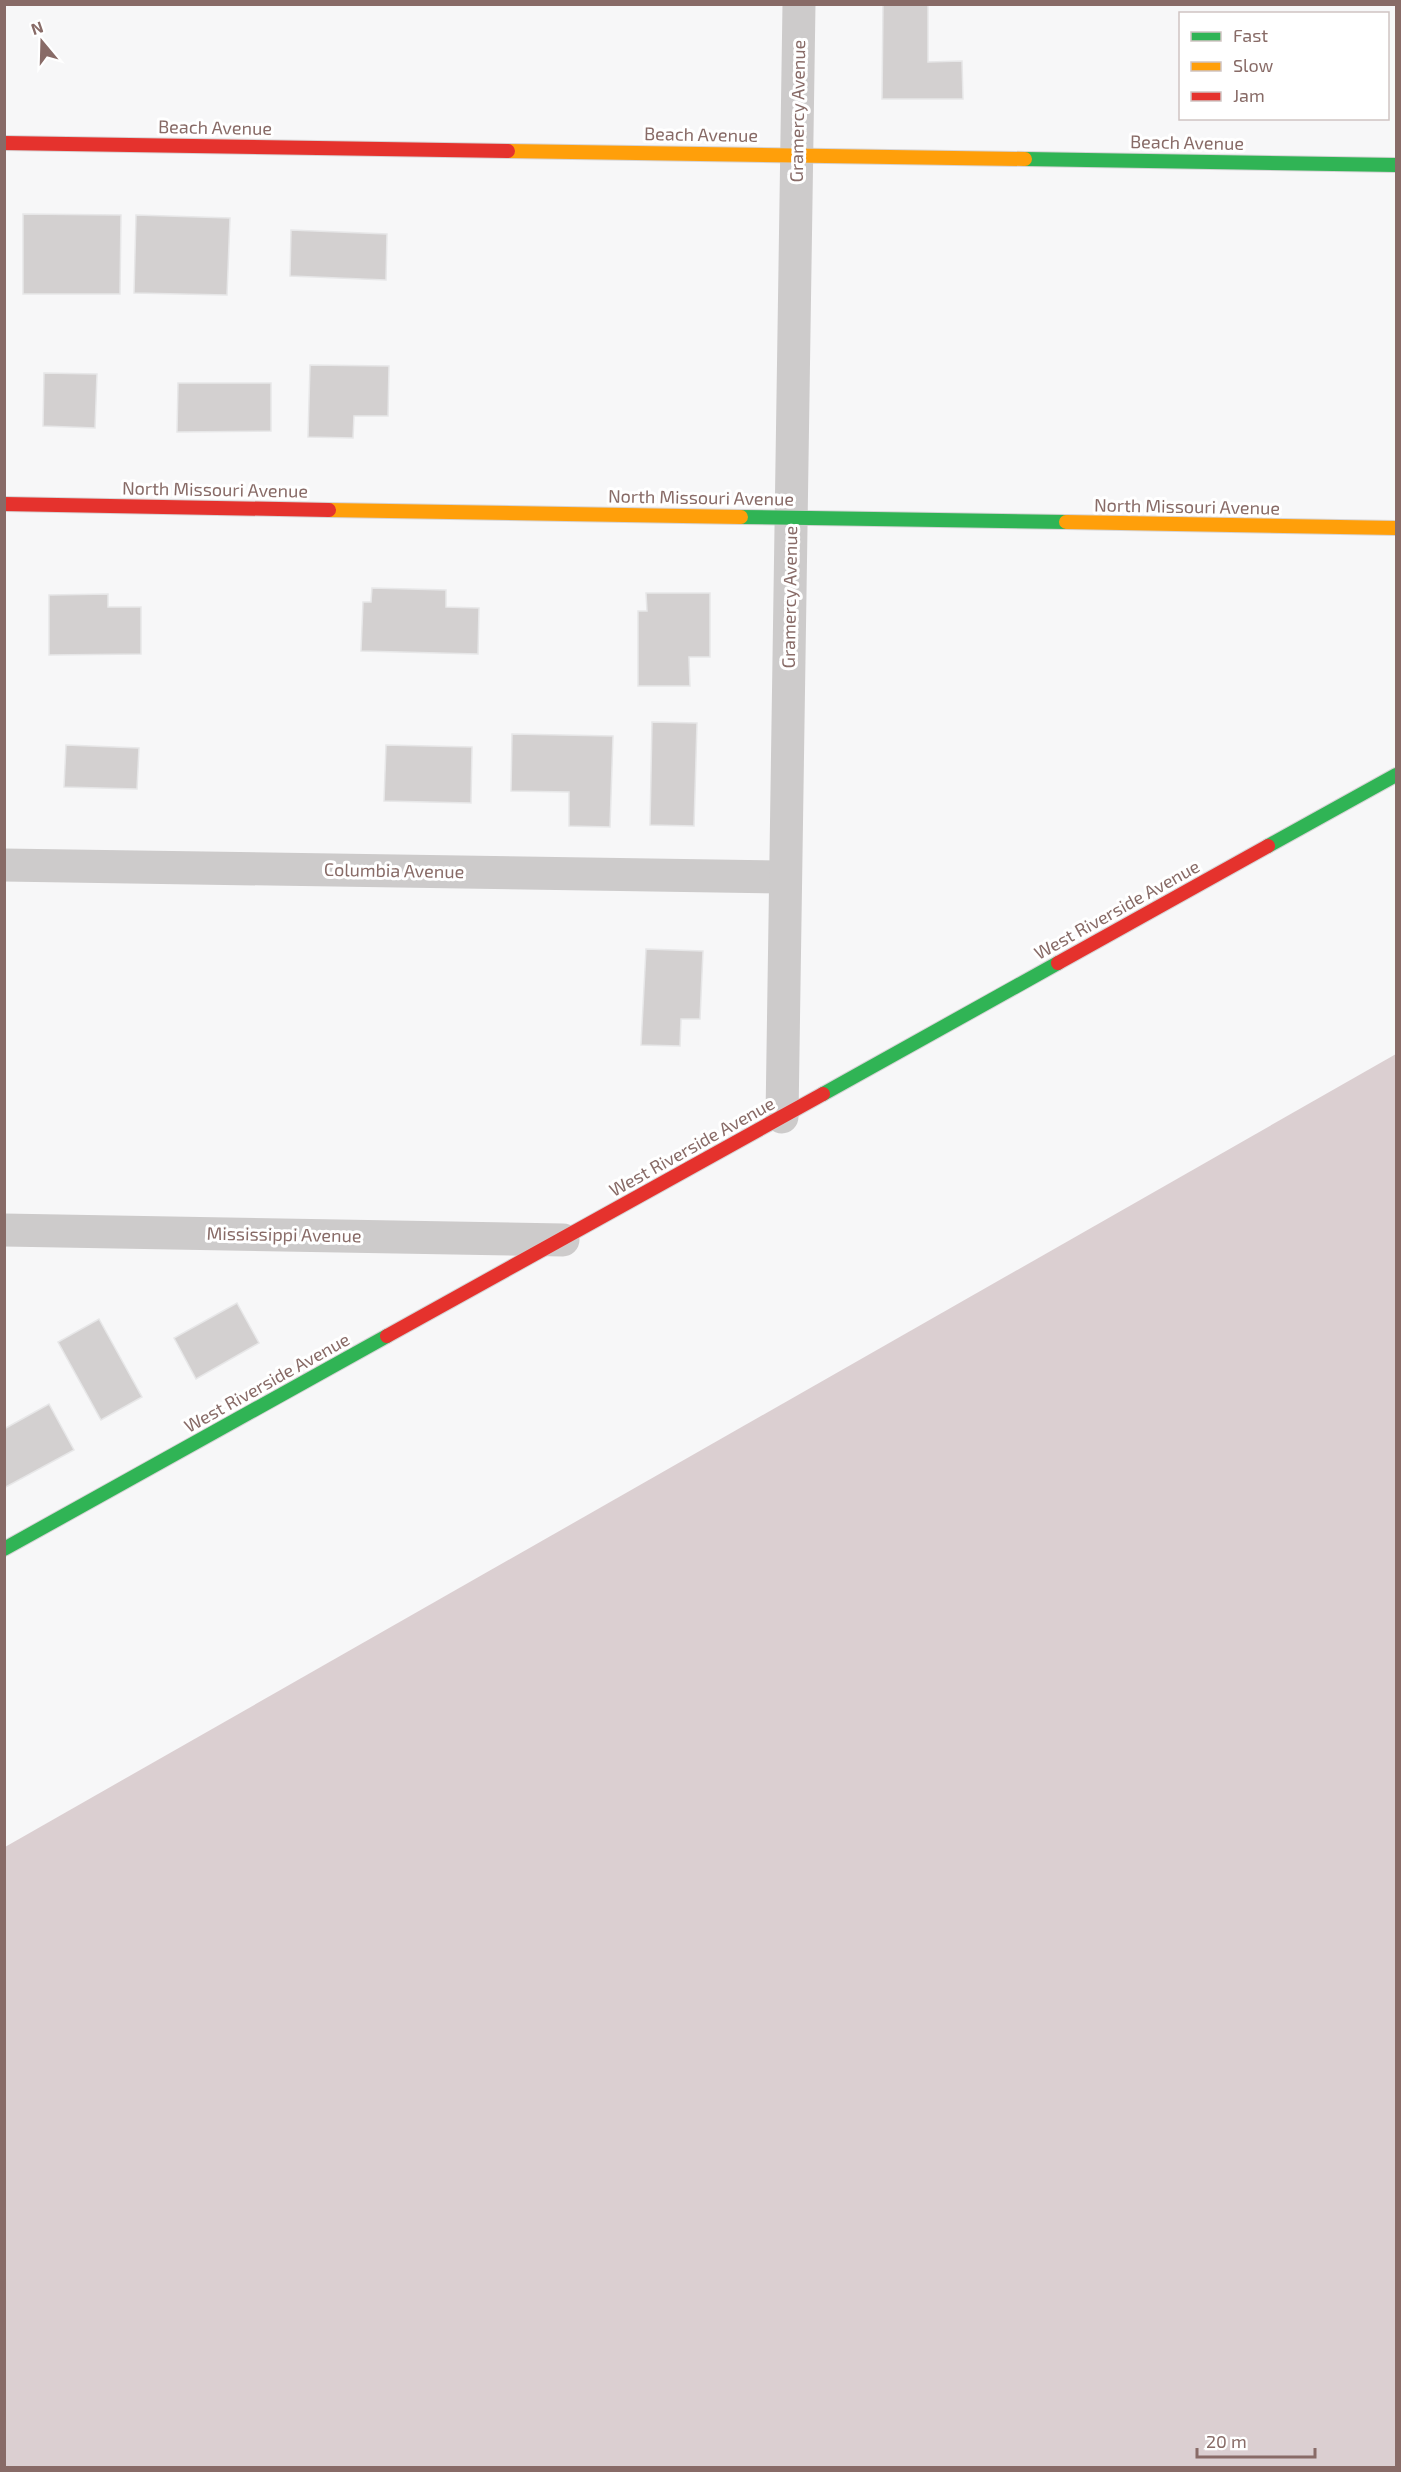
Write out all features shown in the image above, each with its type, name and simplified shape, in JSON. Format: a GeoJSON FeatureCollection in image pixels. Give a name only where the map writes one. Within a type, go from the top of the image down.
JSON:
{"type":"FeatureCollection","features":[{"type":"Feature","properties":{"kind":"street","name":"Gramercy Avenue"},"geometry":{"type":"LineString","coordinates":[[782,1117],[799,4]]}},
{"type":"Feature","properties":{"kind":"street","name":"Beach Avenue"},"geometry":{"type":"LineString","coordinates":[[4,143],[1396,165]]}},
{"type":"Feature","properties":{"kind":"street","name":"North Missouri Avenue"},"geometry":{"type":"LineString","coordinates":[[4,504],[1396,528]]}},
{"type":"Feature","properties":{"kind":"street","name":"West Riverside Avenue"},"geometry":{"type":"LineString","coordinates":[[4,1549],[563,1240],[1396,774]]}},
{"type":"Feature","properties":{"kind":"street","name":"Columbia Avenue"},"geometry":{"type":"LineString","coordinates":[[4,865],[784,877]]}},
{"type":"Feature","properties":{"kind":"street","name":"Mississippi Avenue"},"geometry":{"type":"LineString","coordinates":[[4,1230],[563,1240]]}},
{"type":"Feature","properties":{"kind":"shaded area"},"geometry":{"type":"Polygon","coordinates":[[[1396,1054],[1396,2467],[5,2467],[5,1847],[1396,1054]]]}},
{"type":"Feature","properties":{"kind":"building"},"geometry":{"type":"Polygon","coordinates":[[[883,4],[928,4],[928,62],[962,61],[963,99],[882,99],[883,4]]]}},
{"type":"Feature","properties":{"kind":"building"},"geometry":{"type":"Polygon","coordinates":[[[23,214],[121,215],[120,294],[23,294],[23,214]]]}},
{"type":"Feature","properties":{"kind":"building"},"geometry":{"type":"Polygon","coordinates":[[[136,215],[230,218],[227,295],[134,293],[136,215]]]}},
{"type":"Feature","properties":{"kind":"building"},"geometry":{"type":"Polygon","coordinates":[[[291,230],[387,234],[386,280],[290,276],[291,230]]]}},
{"type":"Feature","properties":{"kind":"building"},"geometry":{"type":"Polygon","coordinates":[[[310,365],[389,366],[388,416],[354,416],[353,438],[308,437],[310,365]]]}},
{"type":"Feature","properties":{"kind":"building"},"geometry":{"type":"Polygon","coordinates":[[[44,373],[97,374],[95,428],[43,426],[44,373]]]}},
{"type":"Feature","properties":{"kind":"building"},"geometry":{"type":"Polygon","coordinates":[[[178,383],[271,383],[271,431],[177,432],[178,383]]]}},
{"type":"Feature","properties":{"kind":"building"},"geometry":{"type":"Polygon","coordinates":[[[372,588],[446,590],[446,607],[479,608],[478,654],[361,651],[363,602],[371,602],[372,588]]]}},
{"type":"Feature","properties":{"kind":"building"},"geometry":{"type":"Polygon","coordinates":[[[646,593],[710,593],[710,657],[689,657],[690,686],[638,686],[638,611],[647,611],[646,593]]]}},
{"type":"Feature","properties":{"kind":"building"},"geometry":{"type":"Polygon","coordinates":[[[108,594],[108,607],[141,607],[141,654],[49,655],[49,595],[108,594]]]}},
{"type":"Feature","properties":{"kind":"building"},"geometry":{"type":"Polygon","coordinates":[[[652,722],[697,723],[694,826],[650,825],[652,722]]]}},
{"type":"Feature","properties":{"kind":"building"},"geometry":{"type":"Polygon","coordinates":[[[512,734],[613,736],[610,827],[569,826],[569,792],[511,791],[512,734]]]}},
{"type":"Feature","properties":{"kind":"building"},"geometry":{"type":"Polygon","coordinates":[[[66,745],[139,748],[137,789],[64,787],[66,745]]]}},
{"type":"Feature","properties":{"kind":"building"},"geometry":{"type":"Polygon","coordinates":[[[386,745],[472,747],[471,803],[384,801],[386,745]]]}},
{"type":"Feature","properties":{"kind":"building"},"geometry":{"type":"Polygon","coordinates":[[[646,949],[703,951],[700,1019],[681,1019],[680,1046],[641,1045],[646,949]]]}},
{"type":"Feature","properties":{"kind":"building"},"geometry":{"type":"Polygon","coordinates":[[[237,1303],[259,1343],[196,1379],[174,1338],[237,1303]]]}},
{"type":"Feature","properties":{"kind":"building"},"geometry":{"type":"Polygon","coordinates":[[[99,1319],[142,1397],[101,1420],[58,1342],[99,1319]]]}},
{"type":"Feature","properties":{"kind":"building"},"geometry":{"type":"Polygon","coordinates":[[[49,1404],[74,1450],[4,1488],[4,1429],[49,1404]]]}},
{"type":"Feature","properties":{"kind":"traffic: fast"},"geometry":{"type":"LineString","coordinates":[[1025,159],[1396,165]]}},
{"type":"Feature","properties":{"kind":"traffic: fast"},"geometry":{"type":"LineString","coordinates":[[741,517],[1066,522]]}},
{"type":"Feature","properties":{"kind":"traffic: fast"},"geometry":{"type":"LineString","coordinates":[[1268,846],[1396,775]]}},
{"type":"Feature","properties":{"kind":"traffic: fast"},"geometry":{"type":"LineString","coordinates":[[823,1094],[1058,963]]}},
{"type":"Feature","properties":{"kind":"traffic: fast"},"geometry":{"type":"LineString","coordinates":[[4,1549],[387,1336]]}},
{"type":"Feature","properties":{"kind":"traffic: slow"},"geometry":{"type":"LineString","coordinates":[[508,151],[1025,159]]}},
{"type":"Feature","properties":{"kind":"traffic: slow"},"geometry":{"type":"LineString","coordinates":[[329,510],[741,517]]}},
{"type":"Feature","properties":{"kind":"traffic: slow"},"geometry":{"type":"LineString","coordinates":[[1066,522],[1396,528]]}},
{"type":"Feature","properties":{"kind":"traffic: jam"},"geometry":{"type":"LineString","coordinates":[[4,143],[508,151]]}},
{"type":"Feature","properties":{"kind":"traffic: jam"},"geometry":{"type":"LineString","coordinates":[[4,504],[329,510]]}},
{"type":"Feature","properties":{"kind":"traffic: jam"},"geometry":{"type":"LineString","coordinates":[[1058,963],[1268,846]]}},
{"type":"Feature","properties":{"kind":"traffic: jam"},"geometry":{"type":"LineString","coordinates":[[387,1336],[823,1094]]}}]}
